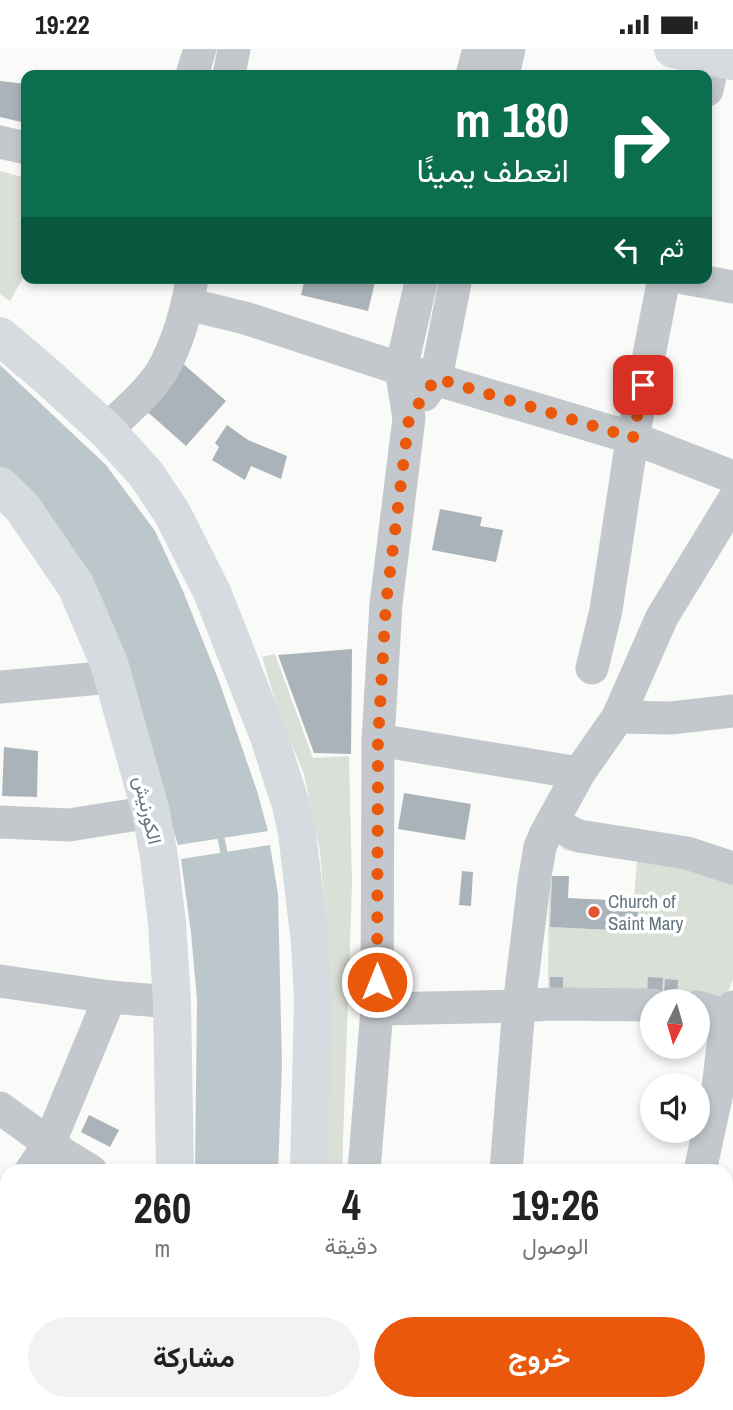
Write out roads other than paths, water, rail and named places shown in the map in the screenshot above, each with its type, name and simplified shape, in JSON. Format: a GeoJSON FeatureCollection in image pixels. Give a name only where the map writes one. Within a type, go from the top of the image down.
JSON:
{"type":"FeatureCollection","features":[{"type":"Feature","properties":{"kind":"main road"},"geometry":{"type":"LineString","coordinates":[[673,49],[718,65]]}},
{"type":"Feature","properties":{"kind":"main road"},"geometry":{"type":"LineString","coordinates":[[0,336],[107,430],[146,474],[172,513],[212,592],[270,737],[297,834],[310,943],[313,999],[309,1164]]}},
{"type":"Feature","properties":{"kind":"main road","name":"الكورنيش"},"geometry":{"type":"LineString","coordinates":[[0,487],[22,507],[76,586],[109,663],[150,812],[167,923],[172,1002],[175,1164]]}},
{"type":"Feature","properties":{"kind":"street"},"geometry":{"type":"LineString","coordinates":[[194,70],[200,49]]}},
{"type":"Feature","properties":{"kind":"street"},"geometry":{"type":"LineString","coordinates":[[230,70],[234,49]]}},
{"type":"Feature","properties":{"kind":"street"},"geometry":{"type":"LineString","coordinates":[[473,70],[479,49]]}},
{"type":"Feature","properties":{"kind":"street"},"geometry":{"type":"LineString","coordinates":[[504,70],[509,49]]}},
{"type":"Feature","properties":{"kind":"street"},"geometry":{"type":"LineString","coordinates":[[0,142],[21,147]]}},
{"type":"Feature","properties":{"kind":"street"},"geometry":{"type":"LineString","coordinates":[[712,283],[733,287]]}},
{"type":"Feature","properties":{"kind":"street"},"geometry":{"type":"LineString","coordinates":[[365,1164],[377,1009],[378,740],[386,604],[409,418],[401,369],[421,284]]}},
{"type":"Feature","properties":{"kind":"street"},"geometry":{"type":"LineString","coordinates":[[409,418],[436,378],[455,284]]}},
{"type":"Feature","properties":{"kind":"street"},"geometry":{"type":"LineString","coordinates":[[592,668],[606,610],[633,438],[663,284]]}},
{"type":"Feature","properties":{"kind":"street"},"geometry":{"type":"LineString","coordinates":[[107,430],[144,393],[161,371],[174,343],[190,291],[245,318],[401,369],[633,438],[733,477]]}},
{"type":"Feature","properties":{"kind":"street"},"geometry":{"type":"LineString","coordinates":[[507,1164],[519,1006],[540,847],[579,773],[618,717],[662,617],[733,501]]}},
{"type":"Feature","properties":{"kind":"street"},"geometry":{"type":"LineString","coordinates":[[0,687],[112,677]]}},
{"type":"Feature","properties":{"kind":"street"},"geometry":{"type":"LineString","coordinates":[[618,717],[671,718],[733,711]]}},
{"type":"Feature","properties":{"kind":"street"},"geometry":{"type":"LineString","coordinates":[[378,740],[579,773]]}},
{"type":"Feature","properties":{"kind":"street"},"geometry":{"type":"LineString","coordinates":[[0,822],[69,825],[150,812]]}},
{"type":"Feature","properties":{"kind":"street"},"geometry":{"type":"LineString","coordinates":[[552,823],[579,836],[674,851],[733,868]]}},
{"type":"Feature","properties":{"kind":"street"},"geometry":{"type":"LineString","coordinates":[[0,981],[110,997],[172,1002]]}},
{"type":"Feature","properties":{"kind":"street"},"geometry":{"type":"LineString","coordinates":[[36,1164],[50,1144],[110,997]]}},
{"type":"Feature","properties":{"kind":"street"},"geometry":{"type":"LineString","coordinates":[[377,1009],[551,1003],[640,1005]]}},
{"type":"Feature","properties":{"kind":"street"},"geometry":{"type":"LineString","coordinates":[[702,1164],[725,1092],[719,1012]]}},
{"type":"Feature","properties":{"kind":"street"},"geometry":{"type":"LineString","coordinates":[[0,1108],[80,1164]]}},
{"type":"Feature","properties":{"kind":"waterway"},"geometry":{"type":"LineString","coordinates":[[219,829],[226,862]]}},
{"type":"Feature","properties":{"kind":"place","name":"Church of Saint Mary"},"geometry":{"type":"Point","coordinates":[594,912]}}]}
